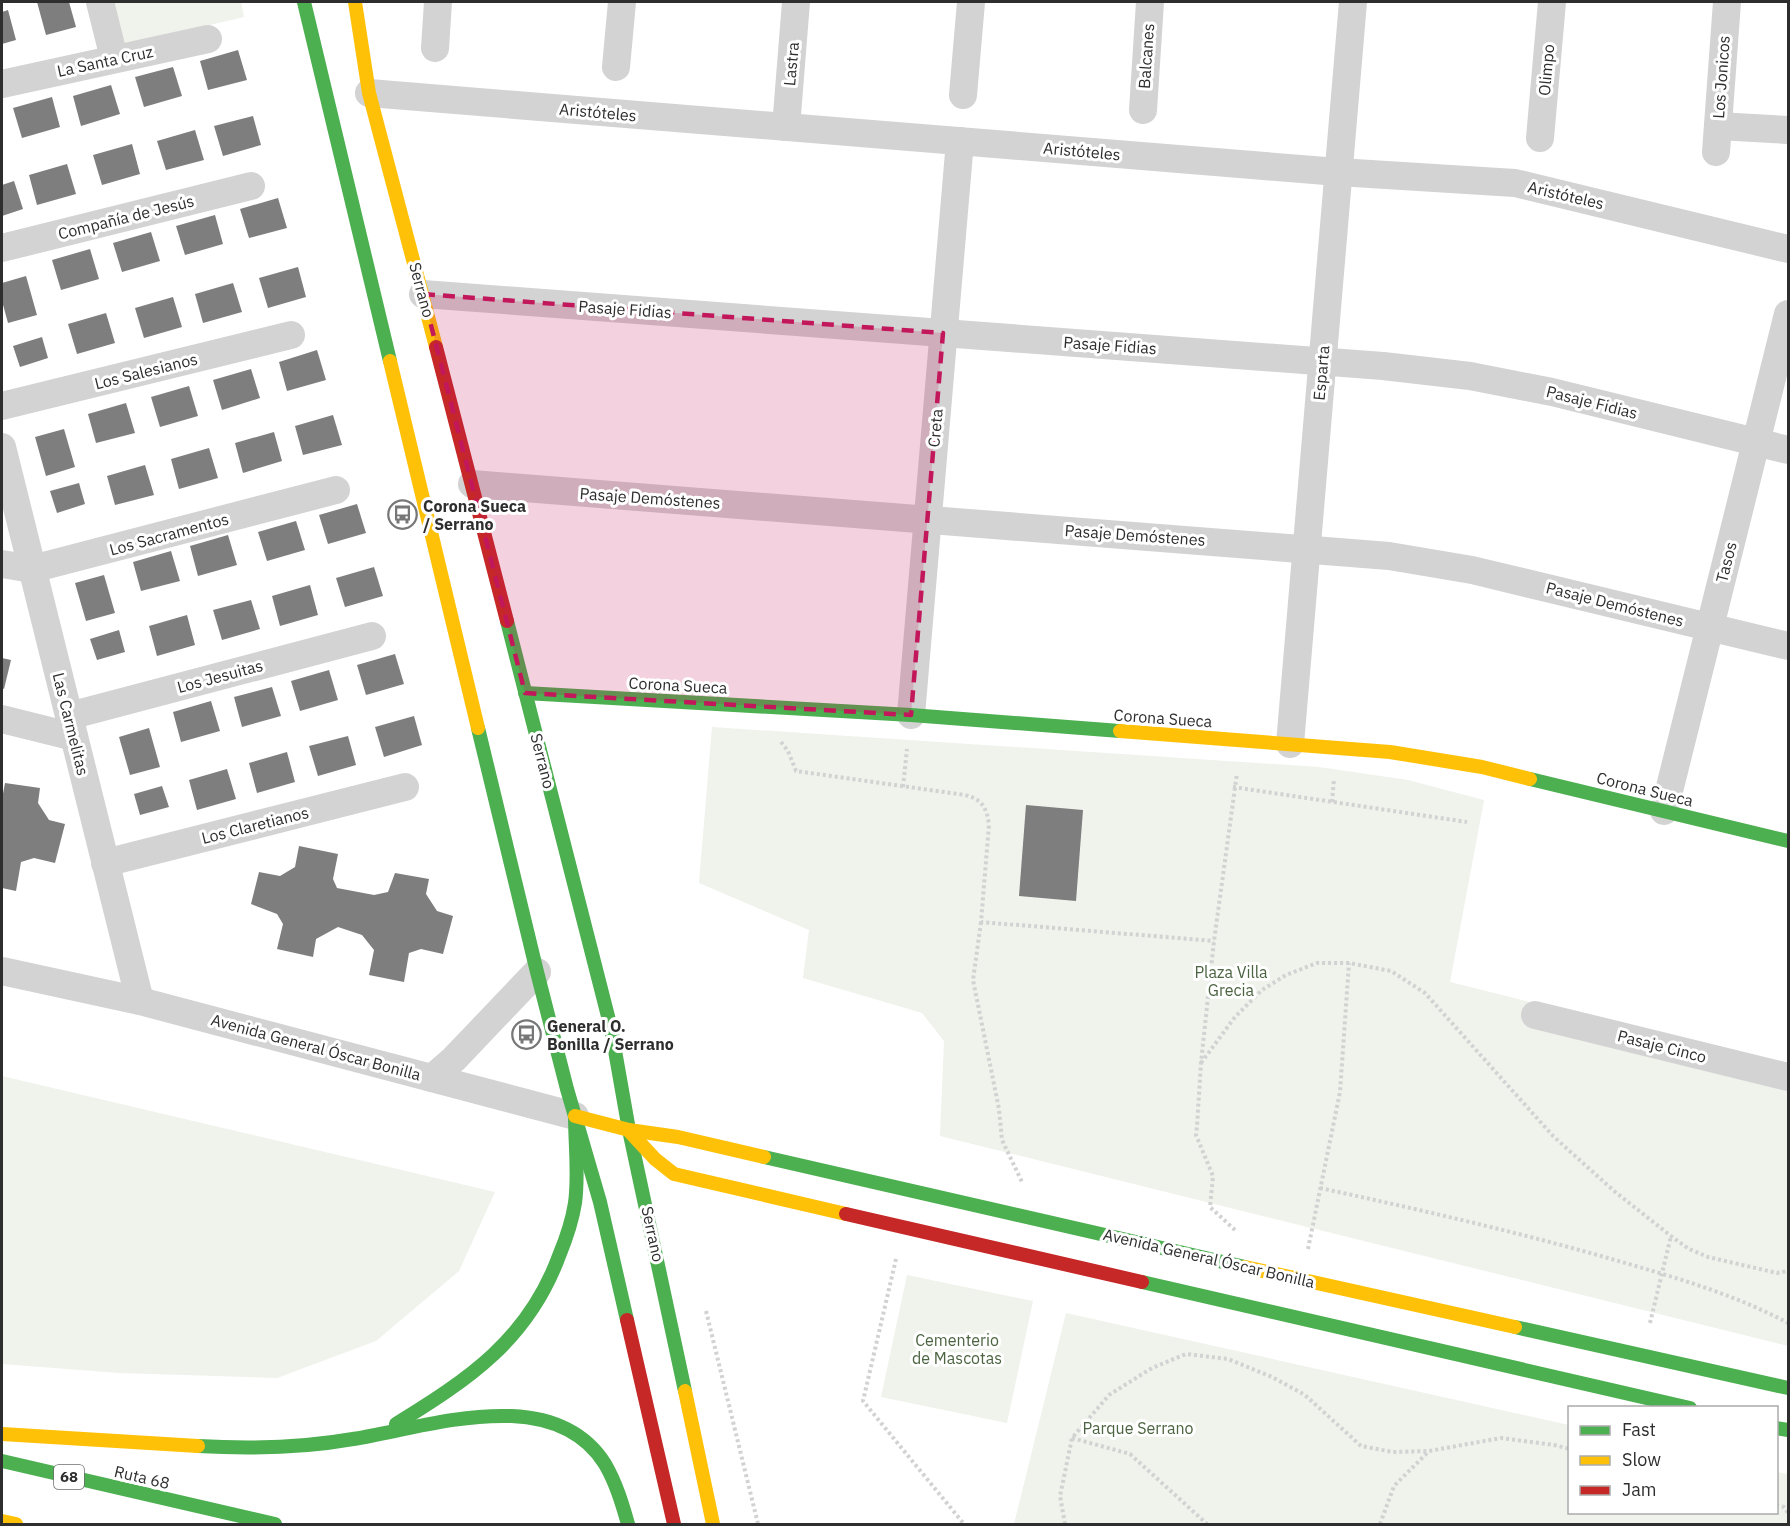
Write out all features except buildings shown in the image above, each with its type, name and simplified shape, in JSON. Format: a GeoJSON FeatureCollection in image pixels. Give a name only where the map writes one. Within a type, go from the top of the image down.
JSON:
{"type":"FeatureCollection","features":[{"type":"Feature","properties":{"kind":"main road"},"geometry":{"type":"LineString","coordinates":[[304,2],[537,972],[574,1116],[600,1202],[674,1524]]}},
{"type":"Feature","properties":{"kind":"main road","name":"Serrano"},"geometry":{"type":"LineString","coordinates":[[356,2],[369,93],[423,294],[611,1028],[629,1130],[713,1524]]}},
{"type":"Feature","properties":{"kind":"main road","name":"Corona Sueca"},"geometry":{"type":"LineString","coordinates":[[525,693],[910,715],[1429,757],[1482,767],[1788,841]]}},
{"type":"Feature","properties":{"kind":"main road"},"geometry":{"type":"LineString","coordinates":[[382,1433],[458,1385],[513,1339],[549,1283],[571,1223],[576,1190],[574,1116]]}},
{"type":"Feature","properties":{"kind":"main road","name":"Avenida General Óscar Bonilla"},"geometry":{"type":"LineString","coordinates":[[574,1116],[629,1130],[678,1137],[1256,1270],[1788,1388]]}},
{"type":"Feature","properties":{"kind":"main road"},"geometry":{"type":"LineString","coordinates":[[629,1130],[655,1159],[674,1174],[1686,1406]]}},
{"type":"Feature","properties":{"kind":"main road"},"geometry":{"type":"LineString","coordinates":[[2,1434],[113,1443],[281,1447],[327,1444],[476,1417],[501,1415],[528,1417],[555,1424],[576,1435],[600,1455],[616,1482],[628,1522]]}},
{"type":"Feature","properties":{"kind":"main road","name":"Ruta 68"},"geometry":{"type":"LineString","coordinates":[[2,1461],[275,1524]]}},
{"type":"Feature","properties":{"kind":"main road"},"geometry":{"type":"LineString","coordinates":[[2,1521],[16,1524]]}},
{"type":"Feature","properties":{"kind":"street"},"geometry":{"type":"LineString","coordinates":[[100,2],[114,58]]}},
{"type":"Feature","properties":{"kind":"street"},"geometry":{"type":"LineString","coordinates":[[435,48],[438,2]]}},
{"type":"Feature","properties":{"kind":"street"},"geometry":{"type":"LineString","coordinates":[[616,67],[622,2]]}},
{"type":"Feature","properties":{"kind":"street","name":"Lastra"},"geometry":{"type":"LineString","coordinates":[[786,127],[796,2]]}},
{"type":"Feature","properties":{"kind":"street"},"geometry":{"type":"LineString","coordinates":[[963,95],[971,2]]}},
{"type":"Feature","properties":{"kind":"street","name":"Balcanes"},"geometry":{"type":"LineString","coordinates":[[1143,110],[1150,2]]}},
{"type":"Feature","properties":{"kind":"street","name":"Esparta"},"geometry":{"type":"LineString","coordinates":[[1290,744],[1353,2]]}},
{"type":"Feature","properties":{"kind":"street","name":"Olimpo"},"geometry":{"type":"LineString","coordinates":[[1540,138],[1552,2]]}},
{"type":"Feature","properties":{"kind":"street","name":"Los Jonicos"},"geometry":{"type":"LineString","coordinates":[[1727,2],[1717,139],[1788,130]]}},
{"type":"Feature","properties":{"kind":"street","name":"La Santa Cruz"},"geometry":{"type":"LineString","coordinates":[[2,84],[208,39]]}},
{"type":"Feature","properties":{"kind":"street","name":"Aristóteles"},"geometry":{"type":"LineString","coordinates":[[369,93],[1338,172],[1515,183],[1788,249]]}},
{"type":"Feature","properties":{"kind":"street","name":"Creta"},"geometry":{"type":"LineString","coordinates":[[910,715],[960,141]]}},
{"type":"Feature","properties":{"kind":"street","name":"Compañía de Jesús"},"geometry":{"type":"LineString","coordinates":[[2,248],[251,186]]}},
{"type":"Feature","properties":{"kind":"street","name":"Pasaje Fidias"},"geometry":{"type":"LineString","coordinates":[[423,294],[1383,366],[1470,376],[1552,392],[1788,450]]}},
{"type":"Feature","properties":{"kind":"street","name":"Tasos"},"geometry":{"type":"LineString","coordinates":[[1664,811],[1788,314]]}},
{"type":"Feature","properties":{"kind":"street","name":"Los Salesianos"},"geometry":{"type":"LineString","coordinates":[[2,406],[291,335]]}},
{"type":"Feature","properties":{"kind":"street","name":"Las Carmelitas"},"geometry":{"type":"LineString","coordinates":[[2,447],[140,1002]]}},
{"type":"Feature","properties":{"kind":"street","name":"Pasaje Demóstenes"},"geometry":{"type":"LineString","coordinates":[[472,484],[1389,556],[1472,570],[1788,646]]}},
{"type":"Feature","properties":{"kind":"street","name":"Los Sacramentos"},"geometry":{"type":"LineString","coordinates":[[2,564],[32,569],[336,490]]}},
{"type":"Feature","properties":{"kind":"street","name":"Los Jesuitas"},"geometry":{"type":"LineString","coordinates":[[2,719],[71,727],[372,636]]}},
{"type":"Feature","properties":{"kind":"street","name":"Los Claretianos"},"geometry":{"type":"LineString","coordinates":[[105,863],[405,787]]}},
{"type":"Feature","properties":{"kind":"street","name":"Avenida General Óscar Bonilla"},"geometry":{"type":"LineString","coordinates":[[2,971],[140,1002],[574,1116]]}},
{"type":"Feature","properties":{"kind":"street"},"geometry":{"type":"LineString","coordinates":[[432,1078],[454,1059],[537,972]]}},
{"type":"Feature","properties":{"kind":"street","name":"Pasaje Cinco"},"geometry":{"type":"LineString","coordinates":[[1535,1015],[1788,1077]]}},
{"type":"Feature","properties":{"kind":"path"},"geometry":{"type":"LineString","coordinates":[[903,787],[910,715]]}},
{"type":"Feature","properties":{"kind":"path"},"geometry":{"type":"LineString","coordinates":[[1244,741],[1233,787],[1214,941],[1196,1135],[1213,1176],[1210,1207],[1256,1251],[1258,1260],[1256,1270]]}},
{"type":"Feature","properties":{"kind":"path"},"geometry":{"type":"LineString","coordinates":[[796,771],[965,795],[982,803],[988,812],[989,825],[981,922],[973,980],[999,1109],[1002,1140],[1024,1185],[1022,1216]]}},
{"type":"Feature","properties":{"kind":"path"},"geometry":{"type":"LineString","coordinates":[[1233,787],[1467,822]]}},
{"type":"Feature","properties":{"kind":"path"},"geometry":{"type":"LineString","coordinates":[[981,922],[1214,941]]}},
{"type":"Feature","properties":{"kind":"path"},"geometry":{"type":"LineString","coordinates":[[1201,1064],[1235,1017],[1262,990],[1286,975],[1317,963],[1349,963],[1391,971],[1425,993],[1553,1136],[1614,1191],[1689,1250],[1708,1257],[1777,1273],[1788,1271]]}},
{"type":"Feature","properties":{"kind":"path"},"geometry":{"type":"LineString","coordinates":[[1301,1279],[1340,1092],[1349,963]]}},
{"type":"Feature","properties":{"kind":"path"},"geometry":{"type":"LineString","coordinates":[[1320,1188],[1449,1216],[1662,1274],[1764,1310],[1788,1323]]}},
{"type":"Feature","properties":{"kind":"path"},"geometry":{"type":"LineString","coordinates":[[904,1227],[863,1401],[964,1524]]}},
{"type":"Feature","properties":{"kind":"path"},"geometry":{"type":"LineString","coordinates":[[1648,1331],[1671,1236]]}},
{"type":"Feature","properties":{"kind":"path"},"geometry":{"type":"LineString","coordinates":[[705,1307],[758,1524]]}},
{"type":"Feature","properties":{"kind":"path"},"geometry":{"type":"LineString","coordinates":[[1065,1524],[1060,1496],[1072,1438],[1109,1395],[1152,1368],[1186,1354],[1228,1359],[1272,1377],[1305,1395],[1361,1446],[1393,1452],[1429,1451],[1501,1438],[1568,1449]]}},
{"type":"Feature","properties":{"kind":"path"},"geometry":{"type":"LineString","coordinates":[[1072,1438],[1130,1454],[1207,1524]]}},
{"type":"Feature","properties":{"kind":"path"},"geometry":{"type":"LineString","coordinates":[[1380,1524],[1394,1486],[1429,1451]]}},
{"type":"Feature","properties":{"kind":"highlighted area"},"geometry":{"type":"Polygon","coordinates":[[[423,294],[943,333],[911,715],[525,693],[423,294]]]}},
{"type":"Feature","properties":{"kind":"green space"},"geometry":{"type":"Polygon","coordinates":[[[110,2],[241,2],[244,17],[120,46],[110,2]]]}},
{"type":"Feature","properties":{"kind":"green space","name":"Plaza Villa Grecia"},"geometry":{"type":"Polygon","coordinates":[[[712,727],[1319,767],[1408,780],[1484,800],[1450,982],[1788,1067],[1788,1346],[940,1136],[944,1041],[922,1013],[803,978],[809,930],[699,883],[712,727]]]}},
{"type":"Feature","properties":{"kind":"green space"},"geometry":{"type":"Polygon","coordinates":[[[2,1076],[495,1192],[459,1271],[376,1341],[277,1378],[119,1373],[2,1364],[2,1076]]]}},
{"type":"Feature","properties":{"kind":"green space","name":"Cementerio de Mascotas"},"geometry":{"type":"Polygon","coordinates":[[[907,1275],[1033,1301],[1007,1423],[881,1397],[907,1275]]]}},
{"type":"Feature","properties":{"kind":"green space","name":"Parque Serrano"},"geometry":{"type":"Polygon","coordinates":[[[1066,1313],[1568,1425],[1568,1514],[1778,1514],[1778,1472],[1788,1474],[1788,1524],[1014,1524],[1066,1313]]]}},
{"type":"Feature","properties":{"kind":"traffic: fast"},"geometry":{"type":"LineString","coordinates":[[304,2],[390,361]]}},
{"type":"Feature","properties":{"kind":"traffic: fast"},"geometry":{"type":"LineString","coordinates":[[507,621],[611,1028],[629,1130],[685,1391]]}},
{"type":"Feature","properties":{"kind":"traffic: fast"},"geometry":{"type":"LineString","coordinates":[[525,693],[911,715],[1120,731]]}},
{"type":"Feature","properties":{"kind":"traffic: fast"},"geometry":{"type":"LineString","coordinates":[[478,728],[567,1089],[600,1202],[627,1320]]}},
{"type":"Feature","properties":{"kind":"traffic: fast"},"geometry":{"type":"LineString","coordinates":[[1530,779],[1788,841]]}},
{"type":"Feature","properties":{"kind":"traffic: fast"},"geometry":{"type":"LineString","coordinates":[[396,1424],[448,1391],[493,1355],[531,1311],[559,1256],[572,1217],[577,1171],[575,1116]]}},
{"type":"Feature","properties":{"kind":"traffic: fast"},"geometry":{"type":"LineString","coordinates":[[764,1157],[1245,1267]]}},
{"type":"Feature","properties":{"kind":"traffic: fast"},"geometry":{"type":"LineString","coordinates":[[1142,1282],[1681,1406]]}},
{"type":"Feature","properties":{"kind":"traffic: fast"},"geometry":{"type":"LineString","coordinates":[[1515,1327],[1788,1388]]}},
{"type":"Feature","properties":{"kind":"traffic: fast"},"geometry":{"type":"LineString","coordinates":[[198,1446],[295,1446],[353,1439],[452,1420],[488,1416],[522,1417],[554,1424],[582,1439],[609,1471],[628,1524]]}},
{"type":"Feature","properties":{"kind":"traffic: fast"},"geometry":{"type":"LineString","coordinates":[[1778,1428],[1788,1430]]}},
{"type":"Feature","properties":{"kind":"traffic: fast"},"geometry":{"type":"LineString","coordinates":[[2,1461],[275,1524]]}},
{"type":"Feature","properties":{"kind":"traffic: slow"},"geometry":{"type":"LineString","coordinates":[[355,2],[369,93],[436,347]]}},
{"type":"Feature","properties":{"kind":"traffic: slow"},"geometry":{"type":"LineString","coordinates":[[390,361],[478,728]]}},
{"type":"Feature","properties":{"kind":"traffic: slow"},"geometry":{"type":"LineString","coordinates":[[1120,731],[1390,752],[1482,767],[1530,779]]}},
{"type":"Feature","properties":{"kind":"traffic: slow"},"geometry":{"type":"LineString","coordinates":[[575,1116],[629,1130],[678,1137],[764,1157]]}},
{"type":"Feature","properties":{"kind":"traffic: slow"},"geometry":{"type":"LineString","coordinates":[[630,1132],[655,1159],[674,1174],[846,1214]]}},
{"type":"Feature","properties":{"kind":"traffic: slow"},"geometry":{"type":"LineString","coordinates":[[1245,1267],[1515,1327]]}},
{"type":"Feature","properties":{"kind":"traffic: slow"},"geometry":{"type":"LineString","coordinates":[[685,1391],[713,1524]]}},
{"type":"Feature","properties":{"kind":"traffic: slow"},"geometry":{"type":"LineString","coordinates":[[2,1434],[198,1446]]}},
{"type":"Feature","properties":{"kind":"traffic: slow"},"geometry":{"type":"LineString","coordinates":[[2,1521],[16,1524]]}},
{"type":"Feature","properties":{"kind":"traffic: jam"},"geometry":{"type":"LineString","coordinates":[[436,347],[507,621]]}},
{"type":"Feature","properties":{"kind":"traffic: jam"},"geometry":{"type":"LineString","coordinates":[[846,1214],[1142,1282]]}},
{"type":"Feature","properties":{"kind":"traffic: jam"},"geometry":{"type":"LineString","coordinates":[[627,1320],[674,1524]]}},
{"type":"Feature","properties":{"kind":"place","name":"Corona Sueca / Serrano"},"geometry":{"type":"Point","coordinates":[402,515]}},
{"type":"Feature","properties":{"kind":"place","name":"General O. Bonilla / Serrano"},"geometry":{"type":"Point","coordinates":[526,1035]}}]}
